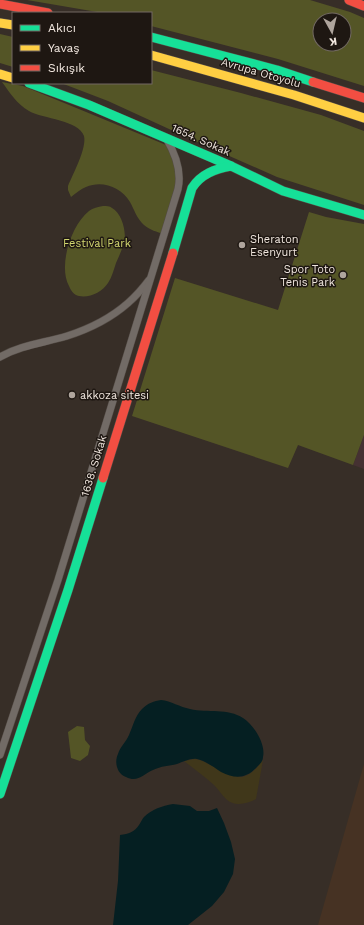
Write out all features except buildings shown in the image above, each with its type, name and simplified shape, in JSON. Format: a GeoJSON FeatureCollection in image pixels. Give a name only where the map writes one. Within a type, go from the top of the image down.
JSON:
{"type":"FeatureCollection","features":[{"type":"Feature","properties":{"kind":"main road"},"geometry":{"type":"LineString","coordinates":[[349,0],[364,6]]}},
{"type":"Feature","properties":{"kind":"main road"},"geometry":{"type":"LineString","coordinates":[[0,4],[43,12]]}},
{"type":"Feature","properties":{"kind":"main road"},"geometry":{"type":"LineString","coordinates":[[0,22],[12,25]]}},
{"type":"Feature","properties":{"kind":"main road","name":"Avrupa Otoyolu"},"geometry":{"type":"LineString","coordinates":[[152,37],[277,70],[364,98]]}},
{"type":"Feature","properties":{"kind":"main road","name":"Avrupa Otoyolu"},"geometry":{"type":"LineString","coordinates":[[152,55],[287,93],[364,118]]}},
{"type":"Feature","properties":{"kind":"main road"},"geometry":{"type":"LineString","coordinates":[[0,74],[12,78]]}},
{"type":"Feature","properties":{"kind":"main road","name":"1654. Sokak"},"geometry":{"type":"LineString","coordinates":[[32,84],[77,100],[231,166],[283,191],[364,215]]}},
{"type":"Feature","properties":{"kind":"main road","name":"1638. Sokak"},"geometry":{"type":"LineString","coordinates":[[0,794],[70,582],[192,188],[202,176],[218,168],[231,166]]}},
{"type":"Feature","properties":{"kind":"street","name":"1638. Sokak"},"geometry":{"type":"LineString","coordinates":[[0,756],[56,585],[180,183],[176,160],[166,138]]}},
{"type":"Feature","properties":{"kind":"street"},"geometry":{"type":"LineString","coordinates":[[0,357],[14,350],[32,344],[78,332],[102,321],[129,302],[151,279]]}},
{"type":"Feature","properties":{"kind":"shaded area"},"geometry":{"type":"Polygon","coordinates":[[[364,435],[364,469],[353,465],[364,435]]]}},
{"type":"Feature","properties":{"kind":"shaded area"},"geometry":{"type":"Polygon","coordinates":[[[364,764],[364,925],[318,925],[364,764]]]}},
{"type":"Feature","properties":{"kind":"green space"},"geometry":{"type":"Polygon","coordinates":[[[27,0],[310,0],[350,12],[312,12],[312,52],[352,52],[352,13],[364,18],[364,86],[278,59],[152,26],[152,12],[97,12],[27,0]]]}},
{"type":"Feature","properties":{"kind":"green space"},"geometry":{"type":"Polygon","coordinates":[[[0,34],[12,37],[12,67],[0,63],[0,34]]]}},
{"type":"Feature","properties":{"kind":"green space"},"geometry":{"type":"Polygon","coordinates":[[[152,70],[321,115],[364,131],[364,205],[277,177],[108,101],[64,84],[152,84],[152,70]]]}},
{"type":"Feature","properties":{"kind":"green space"},"geometry":{"type":"Polygon","coordinates":[[[2,82],[23,86],[171,147],[179,173],[164,234],[151,230],[144,225],[122,192],[111,186],[98,184],[92,185],[82,189],[71,197],[68,186],[82,154],[84,136],[75,126],[60,120],[35,114],[21,105],[2,82]]]}},
{"type":"Feature","properties":{"kind":"green space","name":"Festival Park"},"geometry":{"type":"Polygon","coordinates":[[[103,206],[111,207],[119,214],[125,234],[124,243],[112,276],[105,286],[99,292],[87,296],[79,296],[72,291],[66,278],[65,268],[68,246],[83,217],[91,210],[103,206]]]}},
{"type":"Feature","properties":{"kind":"green space"},"geometry":{"type":"Polygon","coordinates":[[[309,212],[326,217],[364,224],[364,435],[353,465],[298,445],[288,468],[132,416],[175,278],[278,310],[309,212]]]}},
{"type":"Feature","properties":{"kind":"green space"},"geometry":{"type":"Polygon","coordinates":[[[77,726],[84,727],[85,740],[90,746],[88,755],[80,761],[71,758],[68,732],[77,726]]]}},
{"type":"Feature","properties":{"kind":"sand"},"geometry":{"type":"Polygon","coordinates":[[[195,759],[241,777],[251,773],[263,760],[256,799],[241,804],[229,802],[214,785],[184,761],[195,759]]]}},
{"type":"Feature","properties":{"kind":"water"},"geometry":{"type":"Polygon","coordinates":[[[161,700],[190,709],[231,713],[243,718],[255,730],[261,741],[263,746],[262,761],[249,774],[240,777],[231,776],[221,772],[209,764],[197,759],[162,767],[134,779],[130,779],[123,775],[118,771],[116,764],[119,751],[128,738],[136,718],[144,707],[161,700]]]}},
{"type":"Feature","properties":{"kind":"water"},"geometry":{"type":"Polygon","coordinates":[[[173,804],[190,806],[197,811],[209,811],[217,808],[231,842],[235,859],[233,874],[224,892],[212,906],[188,925],[113,925],[118,881],[120,835],[133,831],[150,812],[173,804]]]}},
{"type":"Feature","properties":{"kind":"traffic: fast"},"geometry":{"type":"LineString","coordinates":[[152,37],[277,70],[313,82]]}},
{"type":"Feature","properties":{"kind":"traffic: fast"},"geometry":{"type":"LineString","coordinates":[[32,84],[89,105],[231,166],[283,191],[364,215]]}},
{"type":"Feature","properties":{"kind":"traffic: fast"},"geometry":{"type":"LineString","coordinates":[[173,253],[192,188],[200,179],[209,173],[231,166]]}},
{"type":"Feature","properties":{"kind":"traffic: fast"},"geometry":{"type":"LineString","coordinates":[[0,794],[68,590],[103,478]]}},
{"type":"Feature","properties":{"kind":"traffic: slow"},"geometry":{"type":"LineString","coordinates":[[0,23],[12,25]]}},
{"type":"Feature","properties":{"kind":"traffic: slow"},"geometry":{"type":"LineString","coordinates":[[152,55],[294,95],[364,118]]}},
{"type":"Feature","properties":{"kind":"traffic: slow"},"geometry":{"type":"LineString","coordinates":[[0,74],[12,78]]}},
{"type":"Feature","properties":{"kind":"traffic: jam"},"geometry":{"type":"LineString","coordinates":[[349,0],[364,6]]}},
{"type":"Feature","properties":{"kind":"traffic: jam"},"geometry":{"type":"LineString","coordinates":[[0,4],[43,12]]}},
{"type":"Feature","properties":{"kind":"traffic: jam"},"geometry":{"type":"LineString","coordinates":[[313,82],[364,98]]}},
{"type":"Feature","properties":{"kind":"traffic: jam"},"geometry":{"type":"LineString","coordinates":[[103,478],[173,253]]}},
{"type":"Feature","properties":{"kind":"place","name":"Sheraton Esenyurt"},"geometry":{"type":"Point","coordinates":[242,245]}},
{"type":"Feature","properties":{"kind":"place","name":"Spor Toto Tenis Park"},"geometry":{"type":"Point","coordinates":[343,275]}},
{"type":"Feature","properties":{"kind":"place","name":"akkoza sitesi"},"geometry":{"type":"Point","coordinates":[72,395]}}]}
